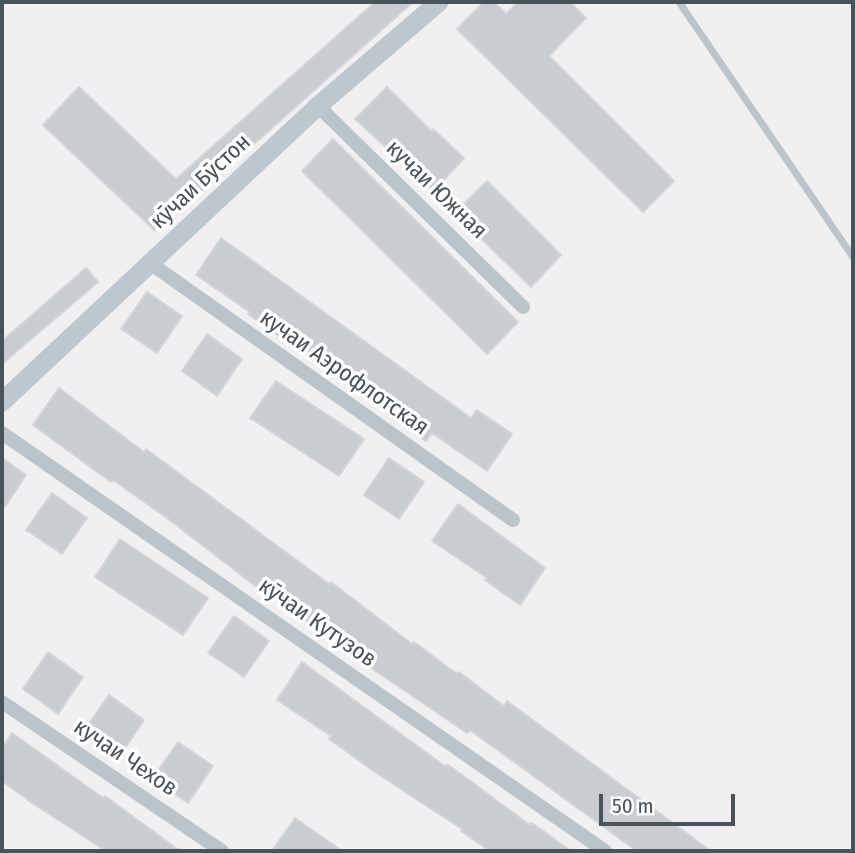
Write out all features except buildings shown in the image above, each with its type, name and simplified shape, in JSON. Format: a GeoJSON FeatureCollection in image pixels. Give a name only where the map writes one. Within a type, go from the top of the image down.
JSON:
{"type":"FeatureCollection","features":[{"type":"Feature","properties":{"kind":"main road","name":"кӯчаи Бӯстон"},"geometry":{"type":"LineString","coordinates":[[2,402],[318,106],[439,2]]}},
{"type":"Feature","properties":{"kind":"street","name":"кучаи Южная"},"geometry":{"type":"LineString","coordinates":[[318,106],[523,307]]}},
{"type":"Feature","properties":{"kind":"street","name":"кучаи Аэрофлотская"},"geometry":{"type":"LineString","coordinates":[[150,264],[513,520]]}},
{"type":"Feature","properties":{"kind":"street","name":"кӯчаи Кутузов"},"geometry":{"type":"LineString","coordinates":[[2,433],[605,851]]}},
{"type":"Feature","properties":{"kind":"street","name":"кучаи Чехов"},"geometry":{"type":"LineString","coordinates":[[2,702],[222,851]]}},
{"type":"Feature","properties":{"kind":"lane"},"geometry":{"type":"LineString","coordinates":[[679,2],[853,257]]}}]}
